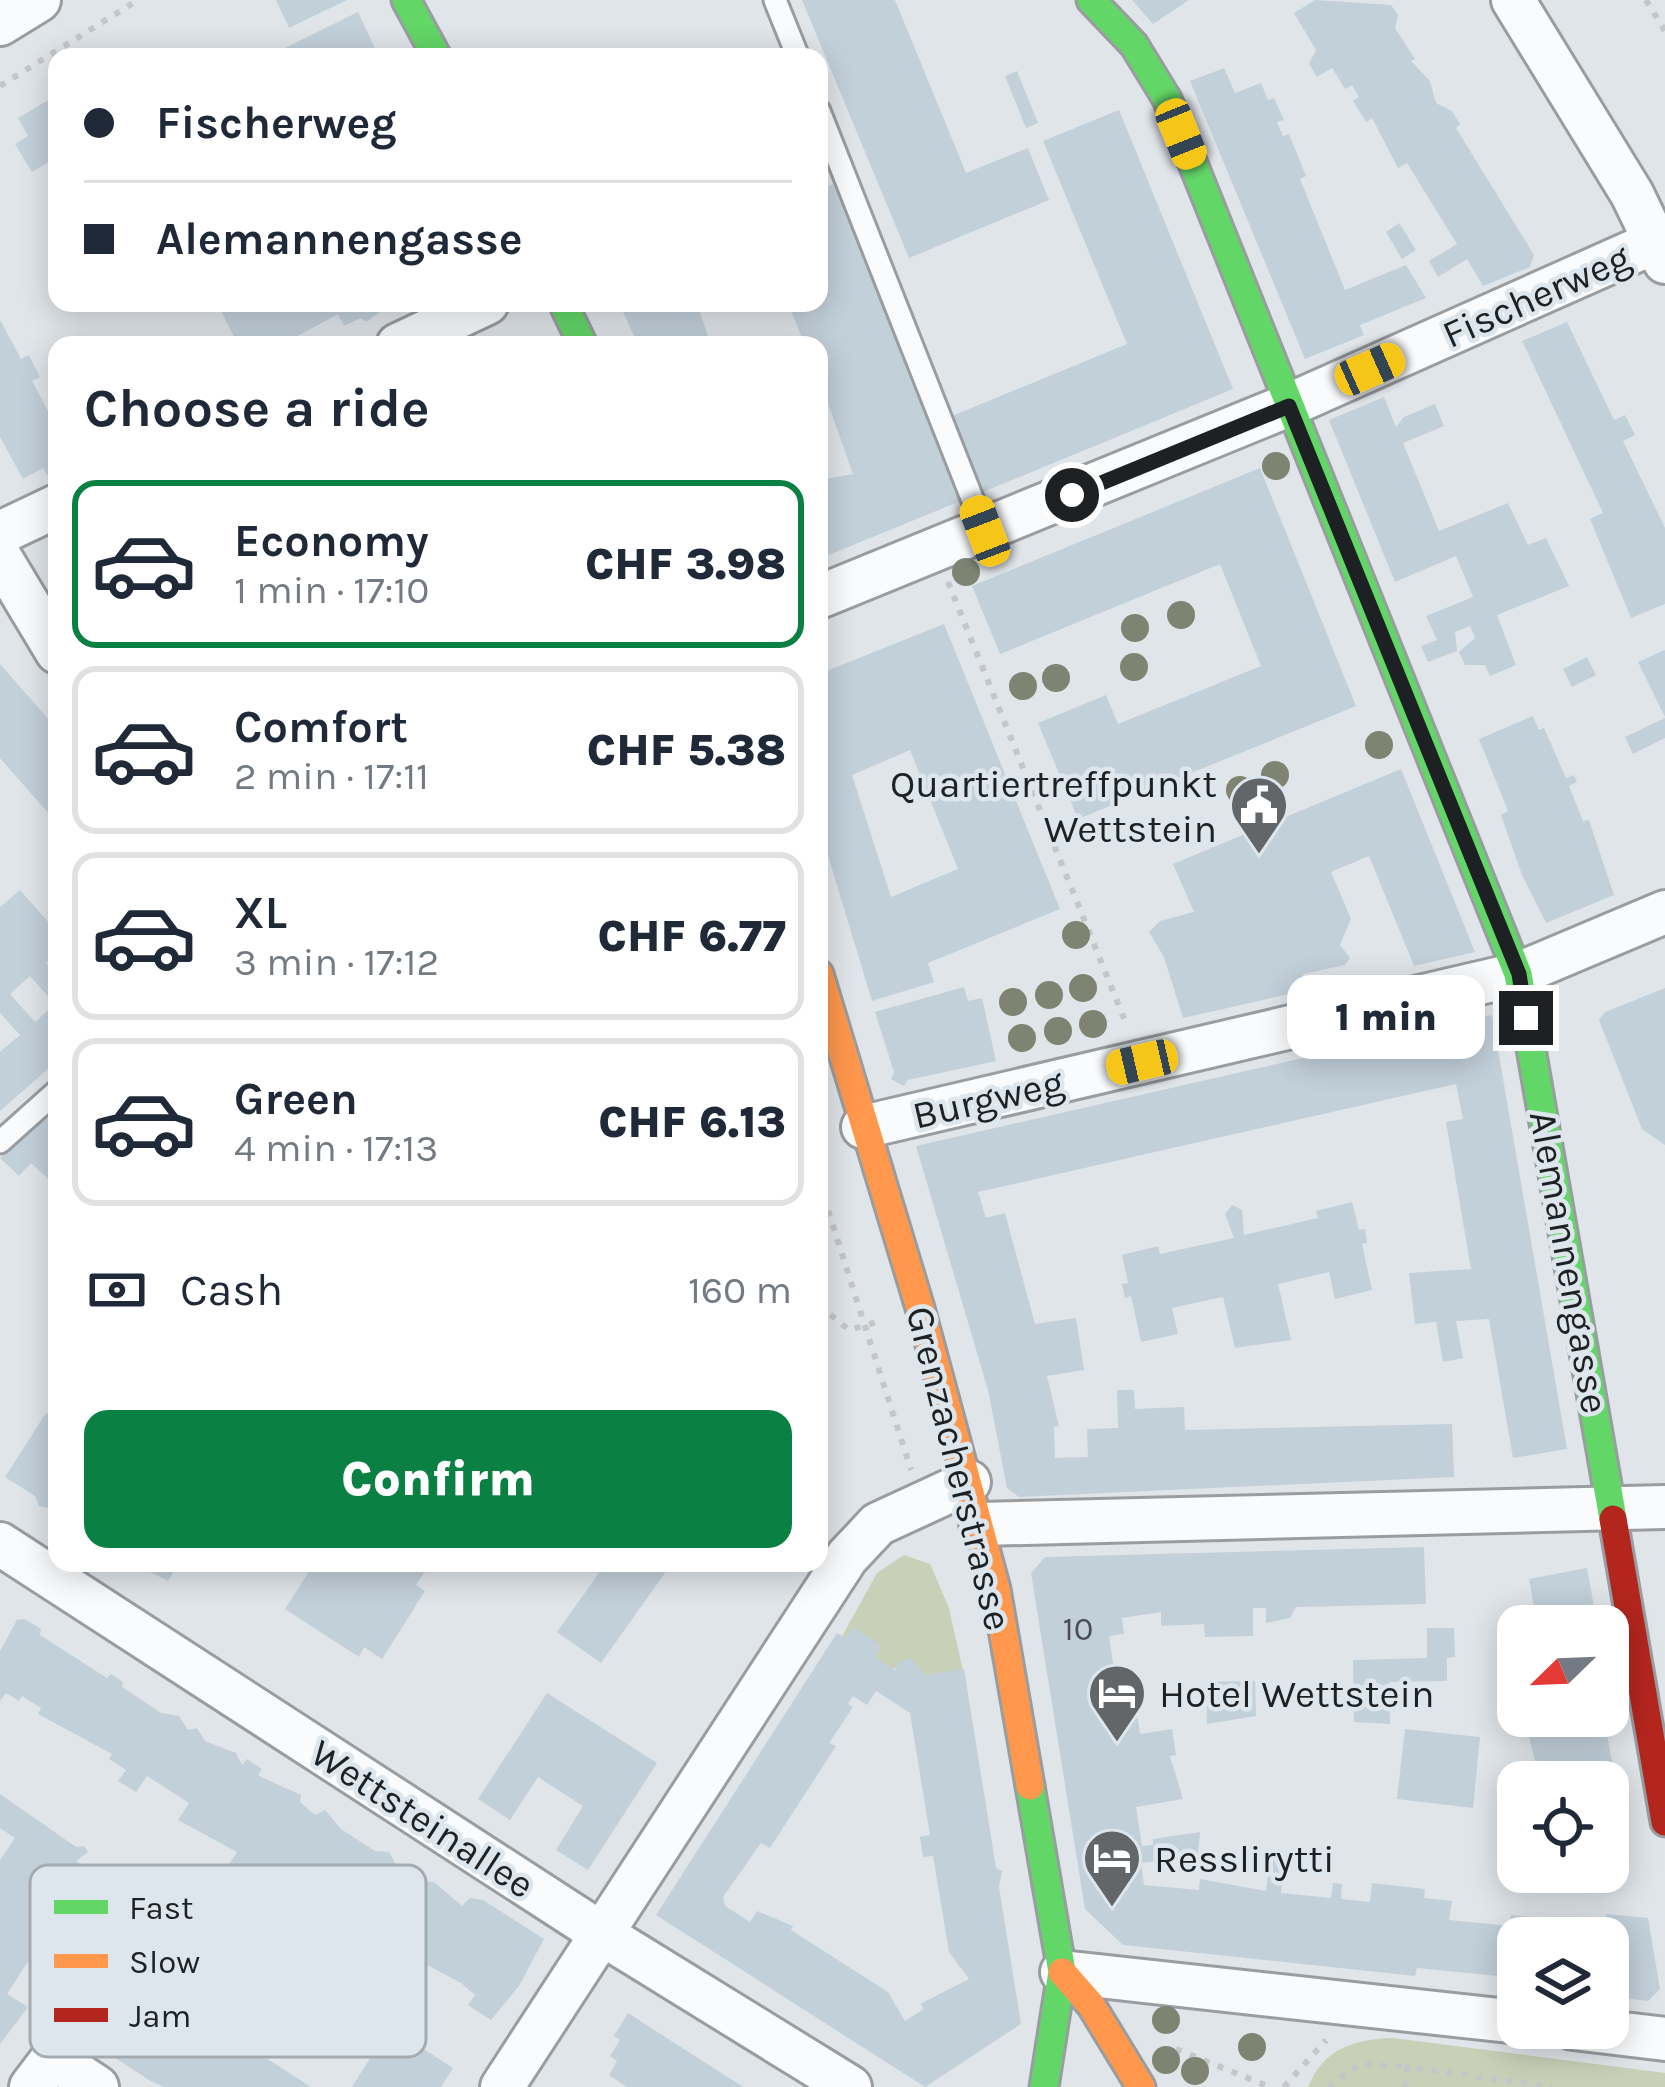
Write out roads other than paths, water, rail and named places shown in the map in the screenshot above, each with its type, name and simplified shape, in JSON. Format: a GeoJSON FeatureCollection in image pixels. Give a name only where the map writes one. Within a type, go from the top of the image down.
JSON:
{"type":"FeatureCollection","features":[{"type":"Feature","properties":{"kind":"street"},"geometry":{"type":"LineString","coordinates":[[0,24],[39,0]]}},
{"type":"Feature","properties":{"kind":"street"},"geometry":{"type":"LineString","coordinates":[[406,0],[432,48]]}},
{"type":"Feature","properties":{"kind":"street","name":"Alemannengasse"},"geometry":{"type":"LineString","coordinates":[[1091,0],[1134,45],[1167,99],[1519,974],[1665,1822]]}},
{"type":"Feature","properties":{"kind":"street"},"geometry":{"type":"LineString","coordinates":[[1513,0],[1660,252]]}},
{"type":"Feature","properties":{"kind":"street","name":"Fischerweg"},"geometry":{"type":"LineString","coordinates":[[828,593],[1660,252]]}},
{"type":"Feature","properties":{"kind":"street"},"geometry":{"type":"LineString","coordinates":[[417,336],[468,312]]}},
{"type":"Feature","properties":{"kind":"street"},"geometry":{"type":"LineString","coordinates":[[0,533],[48,510]]}},
{"type":"Feature","properties":{"kind":"street"},"geometry":{"type":"LineString","coordinates":[[0,557],[12,611],[48,644]]}},
{"type":"Feature","properties":{"kind":"street","name":"Burgweg"},"geometry":{"type":"LineString","coordinates":[[863,1126],[1519,974],[1665,912]]}},
{"type":"Feature","properties":{"kind":"street","name":"Grenzacherstrasse"},"geometry":{"type":"LineString","coordinates":[[828,1005],[981,1524],[1062,1972],[1044,2087]]}},
{"type":"Feature","properties":{"kind":"street"},"geometry":{"type":"LineString","coordinates":[[502,2087],[848,1557],[878,1524],[969,1482]]}},
{"type":"Feature","properties":{"kind":"street"},"geometry":{"type":"LineString","coordinates":[[981,1524],[1665,1508]]}},
{"type":"Feature","properties":{"kind":"street","name":"Wettsteinallee"},"geometry":{"type":"LineString","coordinates":[[6,1560],[850,2087]]}},
{"type":"Feature","properties":{"kind":"street"},"geometry":{"type":"LineString","coordinates":[[1062,1972],[1497,2019]]}},
{"type":"Feature","properties":{"kind":"street","name":"Grenzacherstrasse"},"geometry":{"type":"LineString","coordinates":[[1062,1972],[1091,2005],[1141,2087]]}},
{"type":"Feature","properties":{"kind":"street"},"geometry":{"type":"LineString","coordinates":[[1629,2034],[1665,2038]]}},
{"type":"Feature","properties":{"kind":"street"},"geometry":{"type":"LineString","coordinates":[[31,2087],[52,2058],[97,2087]]}},
{"type":"Feature","properties":{"kind":"lane"},"geometry":{"type":"LineString","coordinates":[[775,0],[794,48]]}},
{"type":"Feature","properties":{"kind":"lane"},"geometry":{"type":"LineString","coordinates":[[828,134],[985,531]]}},
{"type":"Feature","properties":{"kind":"lane"},"geometry":{"type":"LineString","coordinates":[[0,1142],[48,1099]]}},
{"type":"Feature","properties":{"kind":"lane"},"geometry":{"type":"LineString","coordinates":[[1062,1972],[1069,2048],[1064,2087]]}},
{"type":"Feature","properties":{"kind":"place","name":"Quartiertreffpunkt Wettstein"},"geometry":{"type":"Point","coordinates":[1259,856]}},
{"type":"Feature","properties":{"kind":"place","name":"Hotel Wettstein"},"geometry":{"type":"Point","coordinates":[1117,1744]}},
{"type":"Feature","properties":{"kind":"place","name":"Resslirytti"},"geometry":{"type":"Point","coordinates":[1112,1909]}}]}
